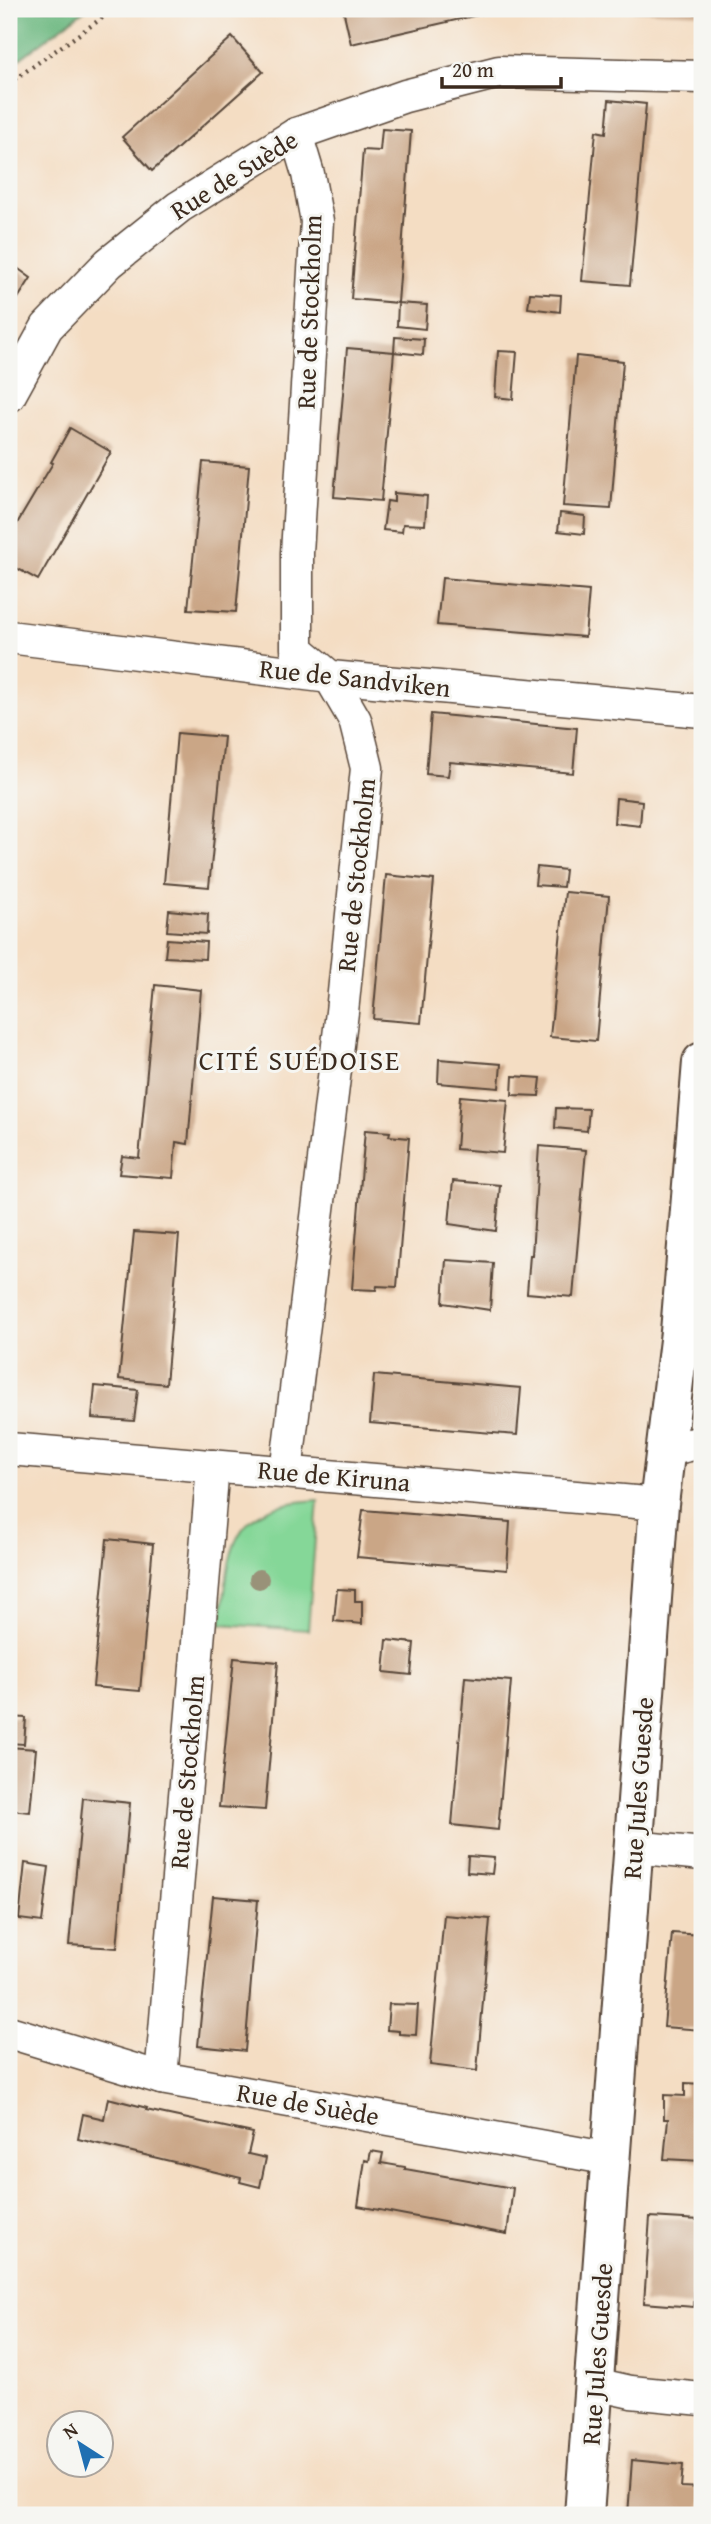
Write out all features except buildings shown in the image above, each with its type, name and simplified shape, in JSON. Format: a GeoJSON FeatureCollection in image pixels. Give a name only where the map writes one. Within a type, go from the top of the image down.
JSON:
{"type":"FeatureCollection","features":[{"type":"Feature","properties":{"kind":"street","name":"Rue de Suède"},"geometry":{"type":"LineString","coordinates":[[9,396],[47,327],[108,263],[179,207],[296,134],[405,96],[499,72],[702,77]]}},
{"type":"Feature","properties":{"kind":"street","name":"Rue de Stockholm"},"geometry":{"type":"LineString","coordinates":[[286,1472],[342,1012],[367,768],[355,720],[330,677],[297,649],[297,553],[317,220],[308,174],[296,134]]}},
{"type":"Feature","properties":{"kind":"street","name":"Rue de Sandviken"},"geometry":{"type":"LineString","coordinates":[[9,638],[330,677],[702,711]]}},
{"type":"Feature","properties":{"kind":"street","name":"Rue Jules Guesde"},"geometry":{"type":"LineString","coordinates":[[584,2515],[659,1504],[685,1446],[681,1332],[702,1062]]}},
{"type":"Feature","properties":{"kind":"street","name":"Rue de Kiruna"},"geometry":{"type":"LineString","coordinates":[[9,1449],[659,1504]]}},
{"type":"Feature","properties":{"kind":"street","name":"Rue de Stockholm"},"geometry":{"type":"LineString","coordinates":[[162,2078],[214,1466]]}},
{"type":"Feature","properties":{"kind":"street"},"geometry":{"type":"LineString","coordinates":[[634,1847],[702,1854]]}},
{"type":"Feature","properties":{"kind":"street","name":"Rue de Suède"},"geometry":{"type":"LineString","coordinates":[[9,2032],[162,2078],[611,2160]]}},
{"type":"Feature","properties":{"kind":"street"},"geometry":{"type":"LineString","coordinates":[[595,2384],[631,2392],[702,2399]]}},
{"type":"Feature","properties":{"kind":"path"},"geometry":{"type":"LineString","coordinates":[[9,83],[116,9]]}},
{"type":"Feature","properties":{"kind":"green space"},"geometry":{"type":"Polygon","coordinates":[[[9,9],[86,9],[9,67],[9,9]]]}},
{"type":"Feature","properties":{"kind":"green space"},"geometry":{"type":"Polygon","coordinates":[[[318,1500],[308,1630],[221,1624],[227,1574],[238,1536],[249,1522],[265,1511],[288,1504],[318,1500]]]}},
{"type":"Feature","properties":{"kind":"district","name":"CITÉ SUÉDOISE"},"geometry":{"type":"Point","coordinates":[300,1060]}}]}
